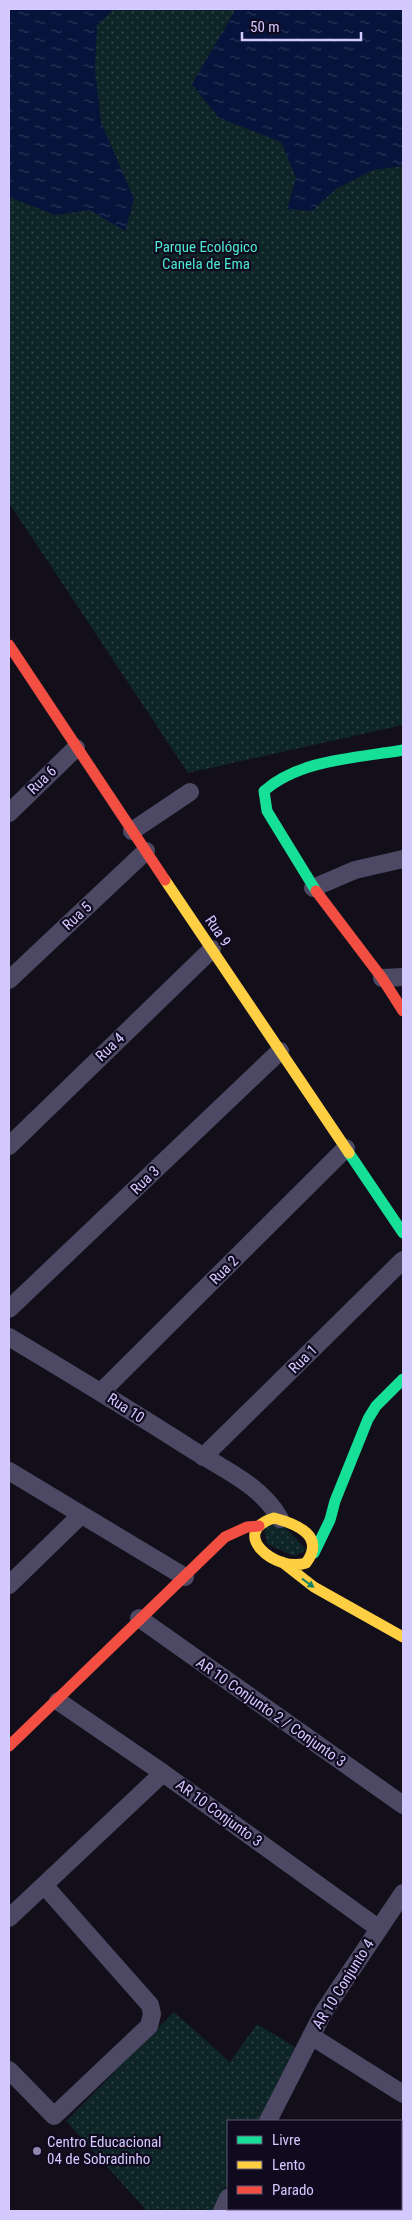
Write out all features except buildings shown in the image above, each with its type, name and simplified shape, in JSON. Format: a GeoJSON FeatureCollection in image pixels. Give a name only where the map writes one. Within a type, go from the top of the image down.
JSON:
{"type":"FeatureCollection","features":[{"type":"Feature","properties":{"kind":"street","name":"Rua 9"},"geometry":{"type":"LineString","coordinates":[[10,649],[403,1233]]}},
{"type":"Feature","properties":{"kind":"street","name":"Rua 6"},"geometry":{"type":"LineString","coordinates":[[9,813],[76,748]]}},
{"type":"Feature","properties":{"kind":"street"},"geometry":{"type":"LineString","coordinates":[[403,750],[321,765],[282,777],[269,783],[264,791],[267,811],[313,888],[382,978],[403,1011]]}},
{"type":"Feature","properties":{"kind":"street"},"geometry":{"type":"LineString","coordinates":[[132,831],[190,792]]}},
{"type":"Feature","properties":{"kind":"street","name":"Rua 5"},"geometry":{"type":"LineString","coordinates":[[9,980],[146,851]]}},
{"type":"Feature","properties":{"kind":"street"},"geometry":{"type":"LineString","coordinates":[[313,888],[355,870],[403,859]]}},
{"type":"Feature","properties":{"kind":"street","name":"Rua 4"},"geometry":{"type":"LineString","coordinates":[[9,1146],[212,949]]}},
{"type":"Feature","properties":{"kind":"street"},"geometry":{"type":"LineString","coordinates":[[382,978],[403,977]]}},
{"type":"Feature","properties":{"kind":"street","name":"Rua 3"},"geometry":{"type":"LineString","coordinates":[[9,1310],[280,1051]]}},
{"type":"Feature","properties":{"kind":"street","name":"Rua 2"},"geometry":{"type":"LineString","coordinates":[[101,1392],[346,1148]]}},
{"type":"Feature","properties":{"kind":"street","name":"Rua 1"},"geometry":{"type":"LineString","coordinates":[[203,1457],[403,1260]]}},
{"type":"Feature","properties":{"kind":"street","name":"Rua 10"},"geometry":{"type":"LineString","coordinates":[[9,1338],[101,1392],[242,1480],[268,1502],[280,1519]]}},
{"type":"Feature","properties":{"kind":"street"},"geometry":{"type":"LineString","coordinates":[[212,1550],[241,1543],[292,1566],[299,1566],[311,1557],[330,1520],[335,1501],[368,1419],[376,1406],[403,1379]]}},
{"type":"Feature","properties":{"kind":"street"},"geometry":{"type":"LineString","coordinates":[[9,1471],[184,1577]]}},
{"type":"Feature","properties":{"kind":"street","name":"Rua 10"},"geometry":{"type":"LineString","coordinates":[[242,1480],[253,1498],[261,1524]]}},
{"type":"Feature","properties":{"kind":"street"},"geometry":{"type":"LineString","coordinates":[[303,1530],[316,1521],[335,1501]]}},
{"type":"Feature","properties":{"kind":"street"},"geometry":{"type":"LineString","coordinates":[[9,1585],[81,1515]]}},
{"type":"Feature","properties":{"kind":"street"},"geometry":{"type":"LineString","coordinates":[[9,1746],[58,1701],[139,1618],[225,1538],[238,1530],[261,1524],[274,1518],[303,1530],[313,1540],[311,1557],[338,1600]]}},
{"type":"Feature","properties":{"kind":"street"},"geometry":{"type":"LineString","coordinates":[[261,1524],[255,1539],[261,1551]]}},
{"type":"Feature","properties":{"kind":"street"},"geometry":{"type":"LineString","coordinates":[[281,1561],[314,1587],[401,1630]]}},
{"type":"Feature","properties":{"kind":"street","name":"AR 10 Conjunto 2 / Conjunto 3"},"geometry":{"type":"LineString","coordinates":[[139,1618],[403,1805]]}},
{"type":"Feature","properties":{"kind":"street","name":"AR 10 Conjunto 3"},"geometry":{"type":"LineString","coordinates":[[58,1701],[163,1773],[378,1928]]}},
{"type":"Feature","properties":{"kind":"street"},"geometry":{"type":"LineString","coordinates":[[9,1918],[163,1773]]}},
{"type":"Feature","properties":{"kind":"street"},"geometry":{"type":"LineString","coordinates":[[9,2070],[54,2116],[149,2026],[152,2014],[150,2005],[44,1885]]}},
{"type":"Feature","properties":{"kind":"street","name":"AR 10 Conjunto 4"},"geometry":{"type":"LineString","coordinates":[[403,1893],[324,2011],[311,2036],[403,2094]]}},
{"type":"Feature","properties":{"kind":"street"},"geometry":{"type":"LineString","coordinates":[[269,2120],[311,2036]]}},
{"type":"Feature","properties":{"kind":"green space","name":"Parque Ecológico Canela de Ema"},"geometry":{"type":"Polygon","coordinates":[[[9,9],[403,9],[403,725],[188,773],[9,503],[9,9]]]}},
{"type":"Feature","properties":{"kind":"green space"},"geometry":{"type":"Polygon","coordinates":[[[279,1521],[307,1550],[294,1556],[267,1544],[264,1527],[279,1521]]]}},
{"type":"Feature","properties":{"kind":"green space"},"geometry":{"type":"Polygon","coordinates":[[[174,2012],[230,2062],[257,2024],[295,2047],[258,2120],[227,2120],[227,2184],[214,2211],[147,2211],[66,2121],[174,2012]]]}},
{"type":"Feature","properties":{"kind":"water"},"geometry":{"type":"Polygon","coordinates":[[[9,9],[114,9],[97,25],[95,70],[101,122],[134,199],[125,231],[90,210],[55,215],[9,197],[9,9]]]}},
{"type":"Feature","properties":{"kind":"water"},"geometry":{"type":"Polygon","coordinates":[[[236,9],[403,9],[403,166],[373,170],[336,189],[312,211],[287,209],[296,178],[281,142],[219,118],[192,84],[236,9]]]}},
{"type":"Feature","properties":{"kind":"traffic: fast"},"geometry":{"type":"LineString","coordinates":[[316,891],[267,811],[264,791],[278,780],[312,766],[403,750]]}},
{"type":"Feature","properties":{"kind":"traffic: fast"},"geometry":{"type":"LineString","coordinates":[[349,1153],[403,1233]]}},
{"type":"Feature","properties":{"kind":"traffic: fast"},"geometry":{"type":"LineString","coordinates":[[314,1553],[330,1520],[335,1501],[368,1419],[376,1406],[403,1379]]}},
{"type":"Feature","properties":{"kind":"traffic: slow"},"geometry":{"type":"LineString","coordinates":[[165,880],[349,1153]]}},
{"type":"Feature","properties":{"kind":"traffic: slow"},"geometry":{"type":"LineString","coordinates":[[274,1518],[300,1528],[311,1538],[313,1545],[306,1563],[294,1565],[281,1562],[261,1550],[256,1541],[255,1532],[261,1524],[274,1518]]}},
{"type":"Feature","properties":{"kind":"traffic: slow"},"geometry":{"type":"LineString","coordinates":[[282,1562],[314,1587],[403,1637]]}},
{"type":"Feature","properties":{"kind":"traffic: jam"},"geometry":{"type":"LineString","coordinates":[[9,645],[165,880]]}},
{"type":"Feature","properties":{"kind":"traffic: jam"},"geometry":{"type":"LineString","coordinates":[[316,891],[382,978],[403,1011]]}},
{"type":"Feature","properties":{"kind":"traffic: jam"},"geometry":{"type":"LineString","coordinates":[[9,1746],[225,1537],[247,1527],[259,1526]]}},
{"type":"Feature","properties":{"kind":"place","name":"Centro Educacional 04 de Sobradinho"},"geometry":{"type":"Point","coordinates":[37,2151]}}]}
